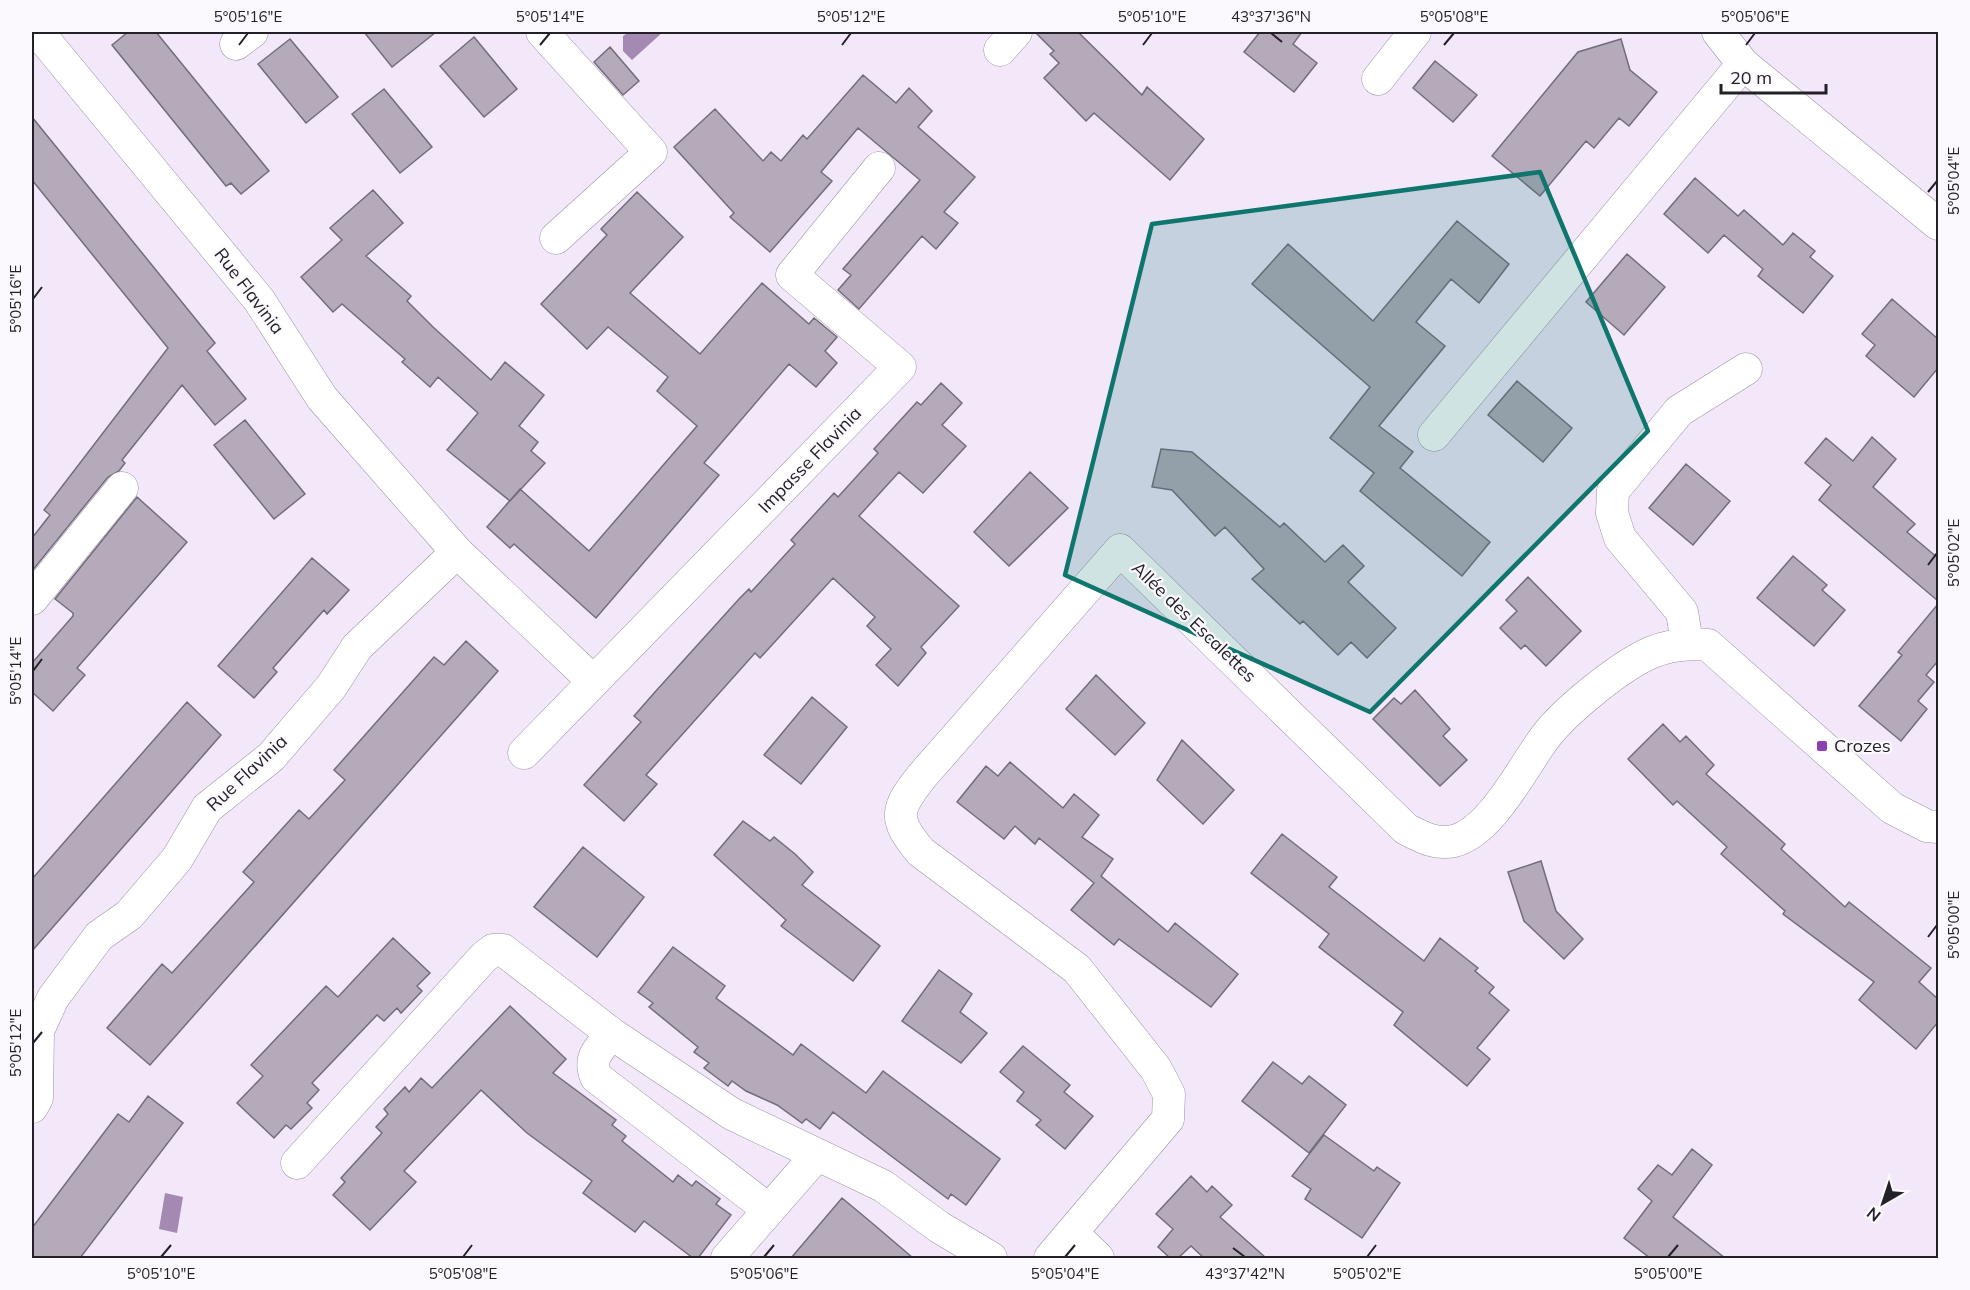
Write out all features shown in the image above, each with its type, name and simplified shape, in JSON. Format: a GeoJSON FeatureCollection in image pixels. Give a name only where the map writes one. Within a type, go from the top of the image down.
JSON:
{"type":"FeatureCollection","features":[{"type":"Feature","properties":{"kind":"street","name":"Rue Flavinia"},"geometry":{"type":"LineString","coordinates":[[38,32],[259,300],[322,398],[457,552],[593,681]]}},
{"type":"Feature","properties":{"kind":"street"},"geometry":{"type":"LineString","coordinates":[[542,32],[651,152],[556,238]]}},
{"type":"Feature","properties":{"kind":"street"},"geometry":{"type":"LineString","coordinates":[[1378,79],[1415,32]]}},
{"type":"Feature","properties":{"kind":"street"},"geometry":{"type":"LineString","coordinates":[[1718,32],[1743,64],[1938,224]]}},
{"type":"Feature","properties":{"kind":"street"},"geometry":{"type":"LineString","coordinates":[[1434,435],[1743,64]]}},
{"type":"Feature","properties":{"kind":"street","name":"Impasse Flavinia"},"geometry":{"type":"LineString","coordinates":[[524,753],[900,368],[792,275],[879,168]]}},
{"type":"Feature","properties":{"kind":"street"},"geometry":{"type":"LineString","coordinates":[[1746,369],[1679,411],[1613,491],[1612,513],[1620,538],[1682,612],[1687,643],[1708,645],[1892,808],[1927,826],[1938,827]]}},
{"type":"Feature","properties":{"kind":"street"},"geometry":{"type":"LineString","coordinates":[[32,598],[122,489]]}},
{"type":"Feature","properties":{"kind":"street","name":"Allée des Escalettes"},"geometry":{"type":"LineString","coordinates":[[1050,1258],[1168,1119],[1169,1094],[1156,1069],[1077,969],[921,852],[905,833],[899,816],[903,800],[922,776],[1120,550],[1406,829],[1433,843],[1456,840],[1479,825],[1511,791],[1542,741],[1583,697],[1649,654],[1687,643]]}},
{"type":"Feature","properties":{"kind":"street","name":"Rue Flavinia"},"geometry":{"type":"LineString","coordinates":[[32,1107],[38,1098],[35,1041],[38,1031],[53,998],[99,936],[129,915],[177,859],[207,808],[271,757],[331,687],[357,647],[457,552]]}},
{"type":"Feature","properties":{"kind":"street"},"geometry":{"type":"LineString","coordinates":[[297,1163],[493,950],[503,950],[612,1034],[732,1114],[884,1186],[939,1227],[991,1258]]}},
{"type":"Feature","properties":{"kind":"street"},"geometry":{"type":"LineString","coordinates":[[612,1034],[594,1055],[592,1066],[596,1077],[769,1210]]}},
{"type":"Feature","properties":{"kind":"street"},"geometry":{"type":"LineString","coordinates":[[727,1258],[818,1155]]}},
{"type":"Feature","properties":{"kind":"street"},"geometry":{"type":"LineString","coordinates":[[1072,1233],[1098,1258]]}},
{"type":"Feature","properties":{"kind":"highlighted area"},"geometry":{"type":"Polygon","coordinates":[[[1540,172],[1648,431],[1370,712],[1065,575],[1152,224],[1540,172]]]}},
{"type":"Feature","properties":{"kind":"shaded area"},"geometry":{"type":"Polygon","coordinates":[[[629,32],[663,32],[632,60],[623,51],[623,36],[629,32]]]}},
{"type":"Feature","properties":{"kind":"shaded area"},"geometry":{"type":"Polygon","coordinates":[[[165,1193],[183,1197],[177,1233],[159,1229],[165,1193]]]}},
{"type":"Feature","properties":{"kind":"building"},"geometry":{"type":"Polygon","coordinates":[[[128,32],[156,32],[269,171],[241,194],[231,183],[226,186],[112,45],[128,32]]]}},
{"type":"Feature","properties":{"kind":"building"},"geometry":{"type":"Polygon","coordinates":[[[364,32],[436,32],[392,67],[364,32]]]}},
{"type":"Feature","properties":{"kind":"building"},"geometry":{"type":"Polygon","coordinates":[[[1035,32],[1078,32],[1142,95],[1147,87],[1204,139],[1170,180],[1094,113],[1086,121],[1044,78],[1059,63],[1050,54],[1054,51],[1035,32]]]}},
{"type":"Feature","properties":{"kind":"building"},"geometry":{"type":"Polygon","coordinates":[[[1260,32],[1302,32],[1293,44],[1317,63],[1294,92],[1244,52],[1260,32]]]}},
{"type":"Feature","properties":{"kind":"building"},"geometry":{"type":"Polygon","coordinates":[[[474,37],[517,89],[484,117],[440,66],[474,37]]]}},
{"type":"Feature","properties":{"kind":"building"},"geometry":{"type":"Polygon","coordinates":[[[290,39],[338,97],[306,123],[258,64],[290,39]]]}},
{"type":"Feature","properties":{"kind":"building"},"geometry":{"type":"Polygon","coordinates":[[[1621,39],[1630,70],[1657,92],[1629,126],[1619,118],[1594,148],[1586,141],[1540,196],[1492,156],[1578,52],[1621,39]]]}},
{"type":"Feature","properties":{"kind":"building"},"geometry":{"type":"Polygon","coordinates":[[[610,47],[639,81],[623,95],[594,62],[610,47]]]}},
{"type":"Feature","properties":{"kind":"building"},"geometry":{"type":"Polygon","coordinates":[[[1435,61],[1477,95],[1453,122],[1413,88],[1435,61]]]}},
{"type":"Feature","properties":{"kind":"building"},"geometry":{"type":"Polygon","coordinates":[[[863,75],[896,103],[909,88],[932,111],[918,127],[975,177],[944,212],[958,223],[936,249],[922,236],[859,309],[838,290],[851,275],[843,269],[920,180],[858,128],[821,172],[832,181],[770,252],[730,217],[734,213],[674,147],[715,109],[763,161],[771,152],[781,161],[803,135],[807,139],[863,75]]]}},
{"type":"Feature","properties":{"kind":"building"},"geometry":{"type":"Polygon","coordinates":[[[384,89],[432,147],[400,173],[352,114],[384,89]]]}},
{"type":"Feature","properties":{"kind":"building"},"geometry":{"type":"Polygon","coordinates":[[[32,117],[215,343],[207,351],[246,399],[215,425],[182,385],[122,460],[125,463],[119,471],[108,477],[32,571],[32,538],[50,515],[44,510],[168,348],[32,180],[32,117]]]}},
{"type":"Feature","properties":{"kind":"building"},"geometry":{"type":"Polygon","coordinates":[[[1695,178],[1738,216],[1744,210],[1783,245],[1793,233],[1815,251],[1810,257],[1833,276],[1803,313],[1758,276],[1763,269],[1724,235],[1708,253],[1664,214],[1695,178]]]}},
{"type":"Feature","properties":{"kind":"building"},"geometry":{"type":"Polygon","coordinates":[[[373,190],[403,223],[366,256],[411,296],[407,301],[491,380],[505,362],[544,395],[519,426],[538,442],[531,451],[545,463],[510,501],[447,450],[478,413],[438,377],[430,387],[402,362],[405,359],[342,304],[333,312],[301,277],[342,240],[330,228],[373,190]]]}},
{"type":"Feature","properties":{"kind":"building"},"geometry":{"type":"Polygon","coordinates":[[[637,192],[683,237],[630,293],[700,354],[762,283],[809,324],[814,318],[837,337],[825,351],[837,363],[816,387],[789,364],[704,463],[719,475],[596,618],[514,544],[510,548],[487,527],[520,489],[589,551],[697,426],[657,391],[668,377],[608,327],[587,349],[541,304],[607,235],[601,229],[637,192]]]}},
{"type":"Feature","properties":{"kind":"building"},"geometry":{"type":"Polygon","coordinates":[[[1457,221],[1509,264],[1479,303],[1451,279],[1416,322],[1445,346],[1379,426],[1413,452],[1400,468],[1490,542],[1462,576],[1360,491],[1374,473],[1330,438],[1370,387],[1252,284],[1288,244],[1373,321],[1457,221]]]}},
{"type":"Feature","properties":{"kind":"building"},"geometry":{"type":"Polygon","coordinates":[[[1627,254],[1665,287],[1624,335],[1586,302],[1627,254]]]}},
{"type":"Feature","properties":{"kind":"building"},"geometry":{"type":"Polygon","coordinates":[[[1892,299],[1938,339],[1938,368],[1914,397],[1866,356],[1875,345],[1862,334],[1892,299]]]}},
{"type":"Feature","properties":{"kind":"building"},"geometry":{"type":"Polygon","coordinates":[[[1517,381],[1572,428],[1543,462],[1488,415],[1517,381]]]}},
{"type":"Feature","properties":{"kind":"building"},"geometry":{"type":"Polygon","coordinates":[[[941,383],[962,403],[942,425],[966,446],[923,493],[899,472],[859,516],[959,606],[921,647],[926,653],[898,686],[876,665],[891,649],[867,626],[875,617],[833,578],[760,658],[755,653],[646,775],[657,784],[624,821],[584,785],[641,722],[634,716],[655,692],[739,599],[749,589],[751,592],[795,544],[791,540],[834,493],[838,497],[878,453],[874,449],[917,402],[921,405],[941,383]]]}},
{"type":"Feature","properties":{"kind":"building"},"geometry":{"type":"Polygon","coordinates":[[[245,420],[305,494],[274,519],[214,445],[245,420]]]}},
{"type":"Feature","properties":{"kind":"building"},"geometry":{"type":"Polygon","coordinates":[[[1872,437],[1896,459],[1873,487],[1915,524],[1907,532],[1938,558],[1938,601],[1819,500],[1831,485],[1805,463],[1826,438],[1853,461],[1872,437]]]}},
{"type":"Feature","properties":{"kind":"building"},"geometry":{"type":"Polygon","coordinates":[[[1161,449],[1192,452],[1280,527],[1284,523],[1325,562],[1343,545],[1364,566],[1348,582],[1396,628],[1367,658],[1351,642],[1338,655],[1303,621],[1300,624],[1252,579],[1264,569],[1225,527],[1215,536],[1172,490],[1152,487],[1161,449]]]}},
{"type":"Feature","properties":{"kind":"building"},"geometry":{"type":"Polygon","coordinates":[[[1686,464],[1730,501],[1693,545],[1649,508],[1686,464]]]}},
{"type":"Feature","properties":{"kind":"building"},"geometry":{"type":"Polygon","coordinates":[[[1030,472],[1068,508],[1009,566],[974,532],[1030,472]]]}},
{"type":"Feature","properties":{"kind":"building"},"geometry":{"type":"Polygon","coordinates":[[[137,497],[187,542],[77,668],[85,675],[53,711],[32,692],[32,663],[73,616],[73,613],[55,599],[137,497]]]}},
{"type":"Feature","properties":{"kind":"building"},"geometry":{"type":"Polygon","coordinates":[[[1793,556],[1827,585],[1822,590],[1845,610],[1814,646],[1757,598],[1793,556]]]}},
{"type":"Feature","properties":{"kind":"building"},"geometry":{"type":"Polygon","coordinates":[[[312,558],[349,590],[327,614],[324,610],[273,668],[277,672],[254,698],[218,666],[312,558]]]}},
{"type":"Feature","properties":{"kind":"building"},"geometry":{"type":"Polygon","coordinates":[[[1528,577],[1581,631],[1546,666],[1525,645],[1521,649],[1500,628],[1517,611],[1506,600],[1528,577]]]}},
{"type":"Feature","properties":{"kind":"building"},"geometry":{"type":"Polygon","coordinates":[[[1938,604],[1938,661],[1926,675],[1934,682],[1918,701],[1927,709],[1901,741],[1859,706],[1902,655],[1898,652],[1938,604]]]}},
{"type":"Feature","properties":{"kind":"building"},"geometry":{"type":"Polygon","coordinates":[[[466,641],[498,671],[150,1065],[107,1028],[162,964],[172,973],[254,882],[243,872],[299,810],[309,819],[345,780],[334,770],[434,657],[444,665],[466,641]]]}},
{"type":"Feature","properties":{"kind":"building"},"geometry":{"type":"Polygon","coordinates":[[[1096,675],[1145,723],[1115,755],[1066,709],[1096,675]]]}},
{"type":"Feature","properties":{"kind":"building"},"geometry":{"type":"Polygon","coordinates":[[[1415,690],[1450,729],[1443,736],[1467,760],[1440,786],[1373,719],[1394,698],[1401,704],[1415,690]]]}},
{"type":"Feature","properties":{"kind":"building"},"geometry":{"type":"Polygon","coordinates":[[[812,697],[847,727],[801,784],[764,755],[812,697]]]}},
{"type":"Feature","properties":{"kind":"building"},"geometry":{"type":"Polygon","coordinates":[[[187,702],[221,735],[32,951],[32,879],[187,702]]]}},
{"type":"Feature","properties":{"kind":"building"},"geometry":{"type":"Polygon","coordinates":[[[1663,724],[1680,742],[1686,736],[1714,765],[1706,774],[1785,844],[1781,849],[1845,907],[1849,902],[1931,968],[1919,982],[1938,999],[1938,1022],[1916,1049],[1859,1000],[1874,982],[1783,914],[1785,911],[1721,854],[1727,847],[1677,801],[1673,805],[1628,759],[1663,724]]]}},
{"type":"Feature","properties":{"kind":"building"},"geometry":{"type":"Polygon","coordinates":[[[1182,740],[1234,790],[1203,824],[1157,780],[1182,740]]]}},
{"type":"Feature","properties":{"kind":"building"},"geometry":{"type":"Polygon","coordinates":[[[1010,762],[1063,808],[1074,794],[1099,815],[1082,837],[1113,859],[1101,876],[1168,932],[1175,923],[1238,974],[1211,1007],[1119,939],[1114,945],[1071,910],[1094,883],[1039,838],[1035,844],[1015,826],[1004,839],[957,802],[986,766],[998,776],[1010,762]]]}},
{"type":"Feature","properties":{"kind":"building"},"geometry":{"type":"Polygon","coordinates":[[[743,821],[770,841],[774,837],[795,854],[813,872],[802,885],[880,946],[853,981],[781,926],[786,920],[714,855],[743,821]]]}},
{"type":"Feature","properties":{"kind":"building"},"geometry":{"type":"Polygon","coordinates":[[[1282,834],[1337,877],[1329,887],[1424,961],[1440,938],[1478,968],[1475,971],[1494,987],[1489,993],[1509,1010],[1477,1048],[1490,1059],[1467,1086],[1394,1025],[1403,1012],[1319,947],[1329,934],[1251,873],[1282,834]]]}},
{"type":"Feature","properties":{"kind":"building"},"geometry":{"type":"Polygon","coordinates":[[[583,847],[644,897],[597,957],[534,907],[583,847]]]}},
{"type":"Feature","properties":{"kind":"building"},"geometry":{"type":"Polygon","coordinates":[[[1541,861],[1556,911],[1583,939],[1564,959],[1524,921],[1508,872],[1541,861]]]}},
{"type":"Feature","properties":{"kind":"building"},"geometry":{"type":"Polygon","coordinates":[[[393,938],[430,973],[417,986],[422,991],[401,1013],[397,1008],[384,1021],[377,1015],[312,1083],[319,1090],[307,1103],[312,1108],[291,1129],[286,1125],[274,1138],[237,1103],[263,1076],[251,1065],[326,986],[338,997],[393,938]]]}},
{"type":"Feature","properties":{"kind":"building"},"geometry":{"type":"Polygon","coordinates":[[[673,947],[725,986],[716,998],[793,1055],[801,1044],[866,1093],[883,1071],[1000,1159],[966,1205],[951,1194],[948,1199],[833,1112],[820,1129],[806,1119],[802,1123],[777,1105],[746,1091],[732,1081],[728,1086],[704,1068],[709,1063],[694,1052],[698,1047],[649,1007],[653,1003],[638,992],[673,947]]]}},
{"type":"Feature","properties":{"kind":"building"},"geometry":{"type":"Polygon","coordinates":[[[939,970],[972,994],[960,1012],[987,1033],[961,1063],[902,1021],[939,970]]]}},
{"type":"Feature","properties":{"kind":"building"},"geometry":{"type":"Polygon","coordinates":[[[510,1006],[566,1059],[553,1073],[616,1120],[612,1125],[626,1136],[622,1141],[673,1182],[678,1175],[692,1186],[696,1181],[720,1199],[716,1204],[731,1215],[698,1258],[693,1258],[644,1221],[635,1232],[583,1193],[592,1181],[527,1133],[481,1090],[404,1171],[416,1182],[370,1230],[333,1195],[345,1182],[341,1178],[382,1133],[376,1127],[388,1114],[384,1109],[405,1087],[409,1092],[421,1078],[432,1088],[510,1006]]]}},
{"type":"Feature","properties":{"kind":"building"},"geometry":{"type":"Polygon","coordinates":[[[1023,1046],[1070,1085],[1064,1092],[1093,1116],[1065,1149],[1036,1125],[1041,1120],[1017,1101],[1024,1092],[1000,1072],[1023,1046]]]}},
{"type":"Feature","properties":{"kind":"building"},"geometry":{"type":"Polygon","coordinates":[[[1273,1062],[1302,1084],[1309,1076],[1346,1105],[1309,1153],[1242,1101],[1273,1062]]]}},
{"type":"Feature","properties":{"kind":"building"},"geometry":{"type":"Polygon","coordinates":[[[148,1096],[183,1123],[80,1258],[32,1258],[32,1228],[118,1114],[129,1122],[148,1096]]]}},
{"type":"Feature","properties":{"kind":"building"},"geometry":{"type":"Polygon","coordinates":[[[1324,1135],[1374,1171],[1377,1167],[1400,1183],[1362,1238],[1305,1199],[1311,1189],[1292,1176],[1324,1135]]]}},
{"type":"Feature","properties":{"kind":"building"},"geometry":{"type":"Polygon","coordinates":[[[1692,1149],[1712,1165],[1673,1217],[1725,1258],[1650,1258],[1624,1238],[1652,1201],[1638,1189],[1658,1165],[1672,1175],[1692,1149]]]}},
{"type":"Feature","properties":{"kind":"building"},"geometry":{"type":"Polygon","coordinates":[[[1191,1176],[1207,1192],[1212,1186],[1232,1205],[1220,1217],[1266,1258],[1204,1258],[1191,1246],[1178,1258],[1170,1258],[1158,1247],[1173,1229],[1156,1214],[1191,1176]]]}},
{"type":"Feature","properties":{"kind":"building"},"geometry":{"type":"Polygon","coordinates":[[[842,1198],[872,1223],[913,1258],[791,1258],[842,1198]]]}},
{"type":"Feature","properties":{"kind":"place","name":"Crozes"},"geometry":{"type":"Point","coordinates":[1822,746]}}]}
